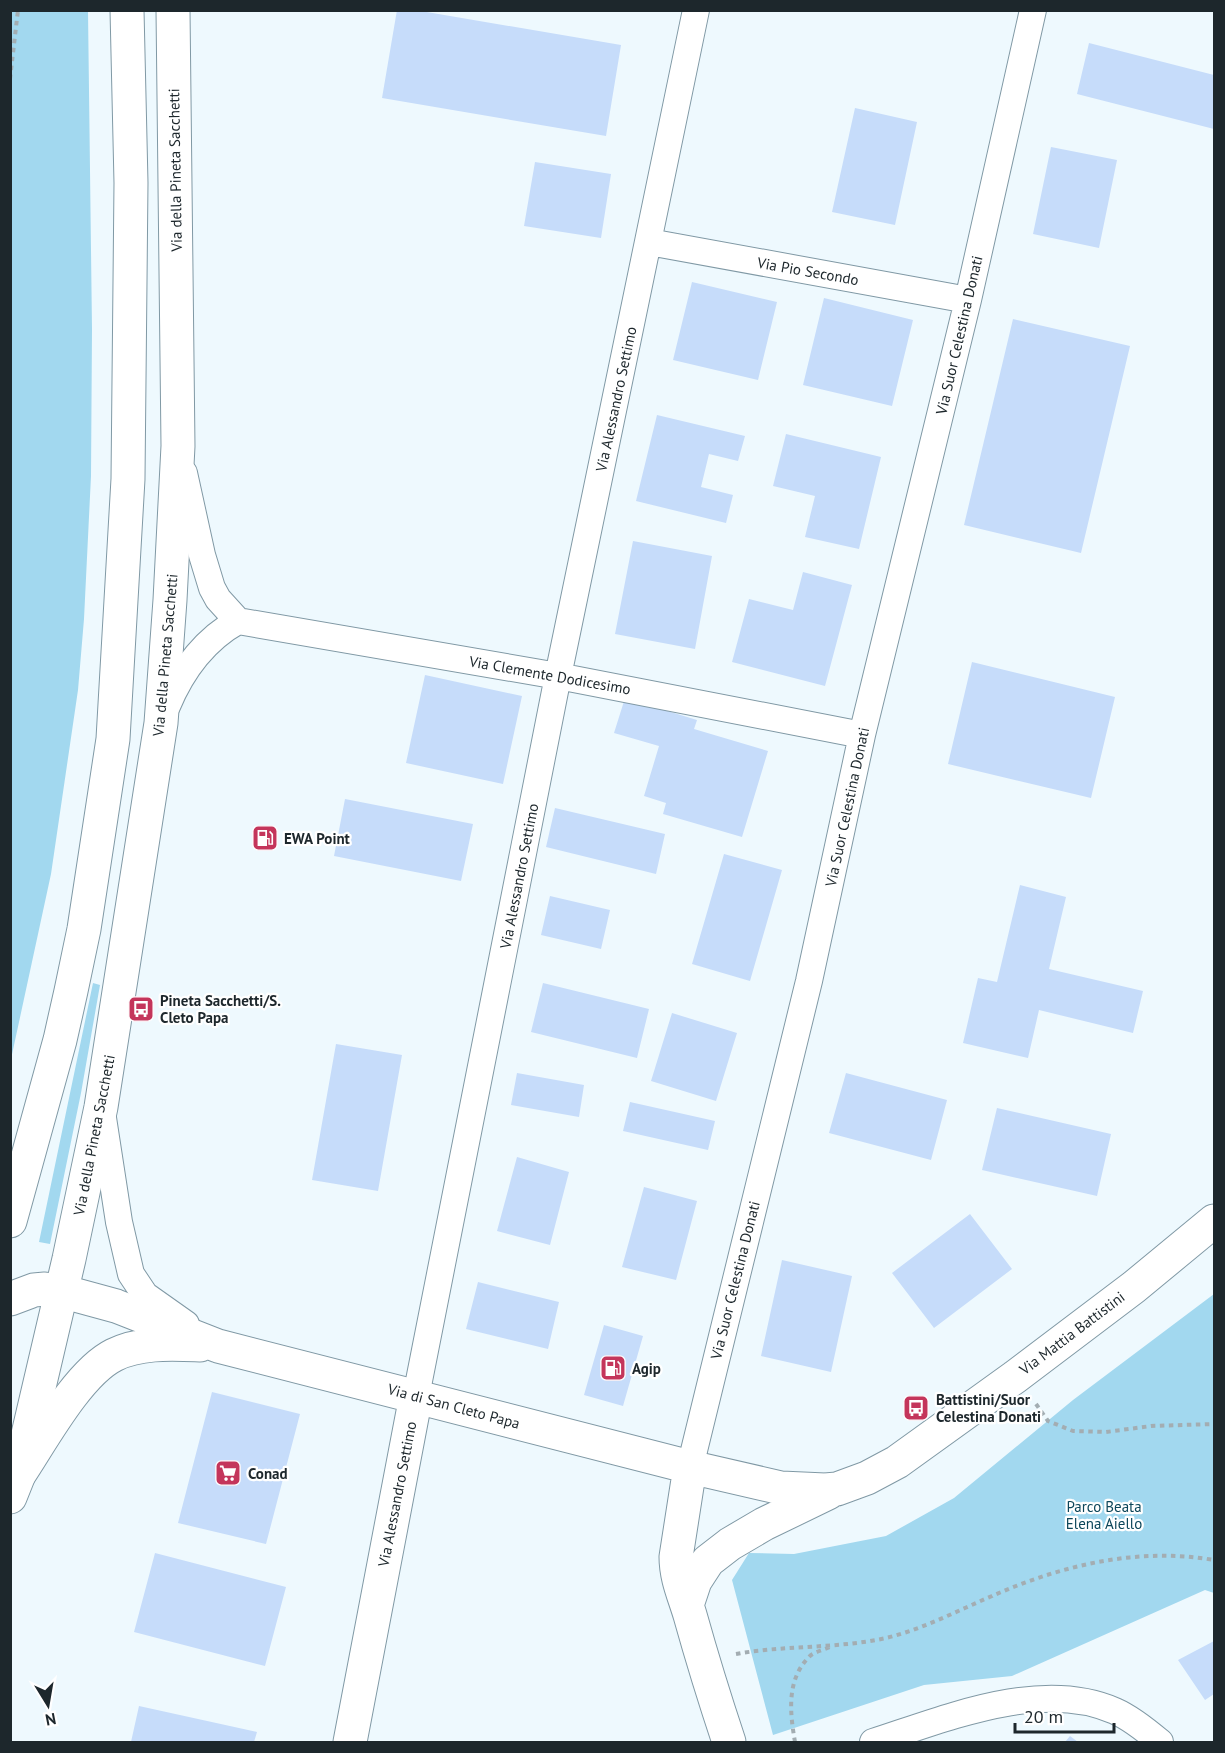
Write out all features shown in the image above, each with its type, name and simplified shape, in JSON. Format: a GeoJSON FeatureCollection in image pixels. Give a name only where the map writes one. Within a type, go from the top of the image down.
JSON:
{"type":"FeatureCollection","features":[{"type":"Feature","properties":{"kind":"main road"},"geometry":{"type":"LineString","coordinates":[[10,1221],[60,1040],[71,991],[84,929],[113,739],[128,479],[131,183],[128,10]]}},
{"type":"Feature","properties":{"kind":"main road","name":"Via della Pineta Sacchetti"},"geometry":{"type":"LineString","coordinates":[[14,1487],[61,1291],[101,1107],[161,723],[178,446],[173,10]]}},
{"type":"Feature","properties":{"kind":"main road","name":"Via Mattia Battistini"},"geometry":{"type":"LineString","coordinates":[[690,1467],[781,1488],[814,1490],[837,1489],[887,1469],[1015,1377],[1134,1287],[1215,1221]]}},
{"type":"Feature","properties":{"kind":"main road"},"geometry":{"type":"LineString","coordinates":[[10,1299],[34,1290],[61,1291]]}},
{"type":"Feature","properties":{"kind":"main road","name":"Via di San Cleto Papa"},"geometry":{"type":"LineString","coordinates":[[61,1291],[116,1306],[218,1346],[690,1467]]}},
{"type":"Feature","properties":{"kind":"main road","name":"Via della Pineta Sacchetti"},"geometry":{"type":"LineString","coordinates":[[14,1487],[72,1394],[93,1370],[106,1360],[121,1352],[143,1347],[218,1346]]}},
{"type":"Feature","properties":{"kind":"main road","name":"Via Alessandro Settimo"},"geometry":{"type":"LineString","coordinates":[[350,1743],[416,1396]]}},
{"type":"Feature","properties":{"kind":"main road","name":"Via Suor Celestina Donati"},"geometry":{"type":"LineString","coordinates":[[690,1467],[676,1557],[678,1578],[729,1743]]}},
{"type":"Feature","properties":{"kind":"main road"},"geometry":{"type":"LineString","coordinates":[[687,1605],[702,1568],[713,1557],[764,1524],[837,1489]]}},
{"type":"Feature","properties":{"kind":"street","name":"Via Alessandro Settimo"},"geometry":{"type":"LineString","coordinates":[[416,1396],[558,676],[696,10]]}},
{"type":"Feature","properties":{"kind":"street","name":"Via Suor Celestina Donati"},"geometry":{"type":"LineString","coordinates":[[690,1467],[808,981],[862,735],[968,300],[1033,10]]}},
{"type":"Feature","properties":{"kind":"street","name":"Via Pio Secondo"},"geometry":{"type":"LineString","coordinates":[[649,242],[968,300]]}},
{"type":"Feature","properties":{"kind":"street"},"geometry":{"type":"LineString","coordinates":[[161,723],[181,676],[198,653],[212,638],[238,621],[218,599],[212,588],[202,555],[178,446]]}},
{"type":"Feature","properties":{"kind":"street","name":"Via Clemente Dodicesimo"},"geometry":{"type":"LineString","coordinates":[[238,621],[558,676],[862,735]]}},
{"type":"Feature","properties":{"kind":"street","name":"Via di San Cleto Papa"},"geometry":{"type":"LineString","coordinates":[[101,1107],[119,1222],[131,1274],[145,1295],[218,1346]]}},
{"type":"Feature","properties":{"kind":"street"},"geometry":{"type":"LineString","coordinates":[[873,1743],[962,1713],[1031,1699],[1095,1704],[1116,1711],[1147,1731],[1160,1743]]}},
{"type":"Feature","properties":{"kind":"path"},"geometry":{"type":"LineString","coordinates":[[10,78],[18,10]]}},
{"type":"Feature","properties":{"kind":"path"},"geometry":{"type":"LineString","coordinates":[[1015,1377],[1048,1421],[1072,1431],[1106,1432],[1151,1426],[1215,1424]]}},
{"type":"Feature","properties":{"kind":"path"},"geometry":{"type":"LineString","coordinates":[[702,1660],[751,1651],[834,1646],[886,1638],[927,1624],[994,1594],[1058,1570],[1108,1559],[1194,1556],[1215,1560]]}},
{"type":"Feature","properties":{"kind":"path"},"geometry":{"type":"LineString","coordinates":[[795,1743],[790,1707],[794,1678],[810,1655],[834,1646]]}},
{"type":"Feature","properties":{"kind":"green space"},"geometry":{"type":"Polygon","coordinates":[[[11,10],[88,11],[92,329],[91,476],[78,690],[51,874],[11,1059],[11,10]]]}},
{"type":"Feature","properties":{"kind":"green space"},"geometry":{"type":"Polygon","coordinates":[[[93,983],[100,985],[81,1093],[50,1244],[39,1242],[93,983]]]}},
{"type":"Feature","properties":{"kind":"green space","name":"Parco Beata Elena Aiello"},"geometry":{"type":"Polygon","coordinates":[[[1214,1294],[1214,1593],[1205,1590],[1012,1676],[924,1685],[773,1735],[732,1580],[749,1553],[794,1554],[886,1536],[954,1498],[1073,1400],[1214,1294]]]}},
{"type":"Feature","properties":{"kind":"building"},"geometry":{"type":"Polygon","coordinates":[[[397,10],[415,10],[621,45],[606,136],[382,98],[397,10]]]}},
{"type":"Feature","properties":{"kind":"building"},"geometry":{"type":"Polygon","coordinates":[[[1089,43],[1214,75],[1214,129],[1077,94],[1089,43]]]}},
{"type":"Feature","properties":{"kind":"building"},"geometry":{"type":"Polygon","coordinates":[[[855,108],[917,122],[895,225],[832,212],[855,108]]]}},
{"type":"Feature","properties":{"kind":"building"},"geometry":{"type":"Polygon","coordinates":[[[1051,147],[1117,160],[1099,248],[1033,234],[1051,147]]]}},
{"type":"Feature","properties":{"kind":"building"},"geometry":{"type":"Polygon","coordinates":[[[535,162],[611,174],[601,238],[524,226],[535,162]]]}},
{"type":"Feature","properties":{"kind":"building"},"geometry":{"type":"Polygon","coordinates":[[[692,282],[777,302],[758,380],[673,360],[692,282]]]}},
{"type":"Feature","properties":{"kind":"building"},"geometry":{"type":"Polygon","coordinates":[[[824,298],[913,320],[892,406],[803,385],[824,298]]]}},
{"type":"Feature","properties":{"kind":"building"},"geometry":{"type":"Polygon","coordinates":[[[1013,319],[1130,346],[1081,553],[964,525],[1013,319]]]}},
{"type":"Feature","properties":{"kind":"building"},"geometry":{"type":"Polygon","coordinates":[[[657,415],[745,436],[738,461],[709,454],[701,487],[733,495],[726,523],[636,501],[657,415]]]}},
{"type":"Feature","properties":{"kind":"building"},"geometry":{"type":"Polygon","coordinates":[[[786,434],[881,457],[859,549],[805,537],[815,496],[773,486],[786,434]]]}},
{"type":"Feature","properties":{"kind":"building"},"geometry":{"type":"Polygon","coordinates":[[[633,541],[712,556],[695,649],[615,634],[633,541]]]}},
{"type":"Feature","properties":{"kind":"building"},"geometry":{"type":"Polygon","coordinates":[[[803,572],[852,585],[825,686],[732,662],[749,599],[793,610],[803,572]]]}},
{"type":"Feature","properties":{"kind":"building"},"geometry":{"type":"Polygon","coordinates":[[[972,662],[1115,697],[1091,798],[948,764],[972,662]]]}},
{"type":"Feature","properties":{"kind":"building"},"geometry":{"type":"Polygon","coordinates":[[[425,675],[522,696],[503,784],[406,763],[425,675]]]}},
{"type":"Feature","properties":{"kind":"building"},"geometry":{"type":"Polygon","coordinates":[[[625,698],[697,720],[694,729],[768,751],[742,837],[663,814],[666,803],[644,796],[659,746],[614,733],[625,698]]]}},
{"type":"Feature","properties":{"kind":"building"},"geometry":{"type":"Polygon","coordinates":[[[345,799],[473,824],[461,881],[334,856],[345,799]]]}},
{"type":"Feature","properties":{"kind":"building"},"geometry":{"type":"Polygon","coordinates":[[[555,808],[665,834],[656,874],[546,847],[555,808]]]}},
{"type":"Feature","properties":{"kind":"building"},"geometry":{"type":"Polygon","coordinates":[[[724,854],[782,870],[750,981],[692,964],[724,854]]]}},
{"type":"Feature","properties":{"kind":"building"},"geometry":{"type":"Polygon","coordinates":[[[1020,885],[1066,897],[1049,969],[1143,991],[1133,1033],[1039,1010],[1028,1058],[963,1043],[978,978],[997,982],[1020,885]]]}},
{"type":"Feature","properties":{"kind":"building"},"geometry":{"type":"Polygon","coordinates":[[[550,896],[610,910],[601,949],[541,935],[550,896]]]}},
{"type":"Feature","properties":{"kind":"building"},"geometry":{"type":"Polygon","coordinates":[[[543,983],[649,1009],[637,1058],[531,1032],[543,983]]]}},
{"type":"Feature","properties":{"kind":"building"},"geometry":{"type":"Polygon","coordinates":[[[672,1013],[737,1033],[716,1101],[651,1081],[672,1013]]]}},
{"type":"Feature","properties":{"kind":"building"},"geometry":{"type":"Polygon","coordinates":[[[336,1044],[402,1055],[378,1191],[312,1180],[336,1044]]]}},
{"type":"Feature","properties":{"kind":"building"},"geometry":{"type":"Polygon","coordinates":[[[517,1073],[584,1085],[579,1117],[511,1105],[517,1073]]]}},
{"type":"Feature","properties":{"kind":"building"},"geometry":{"type":"Polygon","coordinates":[[[846,1073],[947,1100],[931,1160],[829,1133],[846,1073]]]}},
{"type":"Feature","properties":{"kind":"building"},"geometry":{"type":"Polygon","coordinates":[[[630,1102],[715,1121],[708,1150],[623,1131],[630,1102]]]}},
{"type":"Feature","properties":{"kind":"building"},"geometry":{"type":"Polygon","coordinates":[[[997,1108],[1111,1134],[1097,1196],[982,1170],[997,1108]]]}},
{"type":"Feature","properties":{"kind":"building"},"geometry":{"type":"Polygon","coordinates":[[[517,1157],[569,1172],[550,1245],[497,1231],[517,1157]]]}},
{"type":"Feature","properties":{"kind":"building"},"geometry":{"type":"Polygon","coordinates":[[[644,1187],[697,1201],[676,1280],[622,1267],[644,1187]]]}},
{"type":"Feature","properties":{"kind":"building"},"geometry":{"type":"Polygon","coordinates":[[[970,1214],[1012,1269],[934,1328],[892,1273],[970,1214]]]}},
{"type":"Feature","properties":{"kind":"building"},"geometry":{"type":"Polygon","coordinates":[[[782,1260],[852,1276],[831,1372],[761,1356],[782,1260]]]}},
{"type":"Feature","properties":{"kind":"building"},"geometry":{"type":"Polygon","coordinates":[[[478,1282],[559,1302],[548,1349],[466,1329],[478,1282]]]}},
{"type":"Feature","properties":{"kind":"building"},"geometry":{"type":"Polygon","coordinates":[[[604,1325],[643,1336],[623,1406],[584,1395],[604,1325]]]}},
{"type":"Feature","properties":{"kind":"building"},"geometry":{"type":"Polygon","coordinates":[[[212,1392],[300,1414],[266,1544],[178,1523],[212,1392]]]}},
{"type":"Feature","properties":{"kind":"building"},"geometry":{"type":"Polygon","coordinates":[[[155,1553],[286,1587],[265,1666],[134,1632],[155,1553]]]}},
{"type":"Feature","properties":{"kind":"building"},"geometry":{"type":"Polygon","coordinates":[[[1214,1641],[1214,1694],[1205,1700],[1178,1660],[1214,1641]]]}},
{"type":"Feature","properties":{"kind":"building"},"geometry":{"type":"Polygon","coordinates":[[[139,1706],[257,1732],[254,1742],[131,1742],[139,1706]]]}},
{"type":"Feature","properties":{"kind":"building"},"geometry":{"type":"Polygon","coordinates":[[[1070,1736],[1078,1742],[1065,1742],[1070,1736]]]}},
{"type":"Feature","properties":{"kind":"place","name":"EWA Point"},"geometry":{"type":"Point","coordinates":[265,838]}},
{"type":"Feature","properties":{"kind":"place","name":"Pineta Sacchetti/S. Cleto Papa"},"geometry":{"type":"Point","coordinates":[141,1009]}},
{"type":"Feature","properties":{"kind":"place","name":"Agip"},"geometry":{"type":"Point","coordinates":[613,1368]}},
{"type":"Feature","properties":{"kind":"place","name":"Battistini/Suor Celestina Donati"},"geometry":{"type":"Point","coordinates":[916,1408]}},
{"type":"Feature","properties":{"kind":"place","name":"Conad"},"geometry":{"type":"Point","coordinates":[228,1473]}}]}
